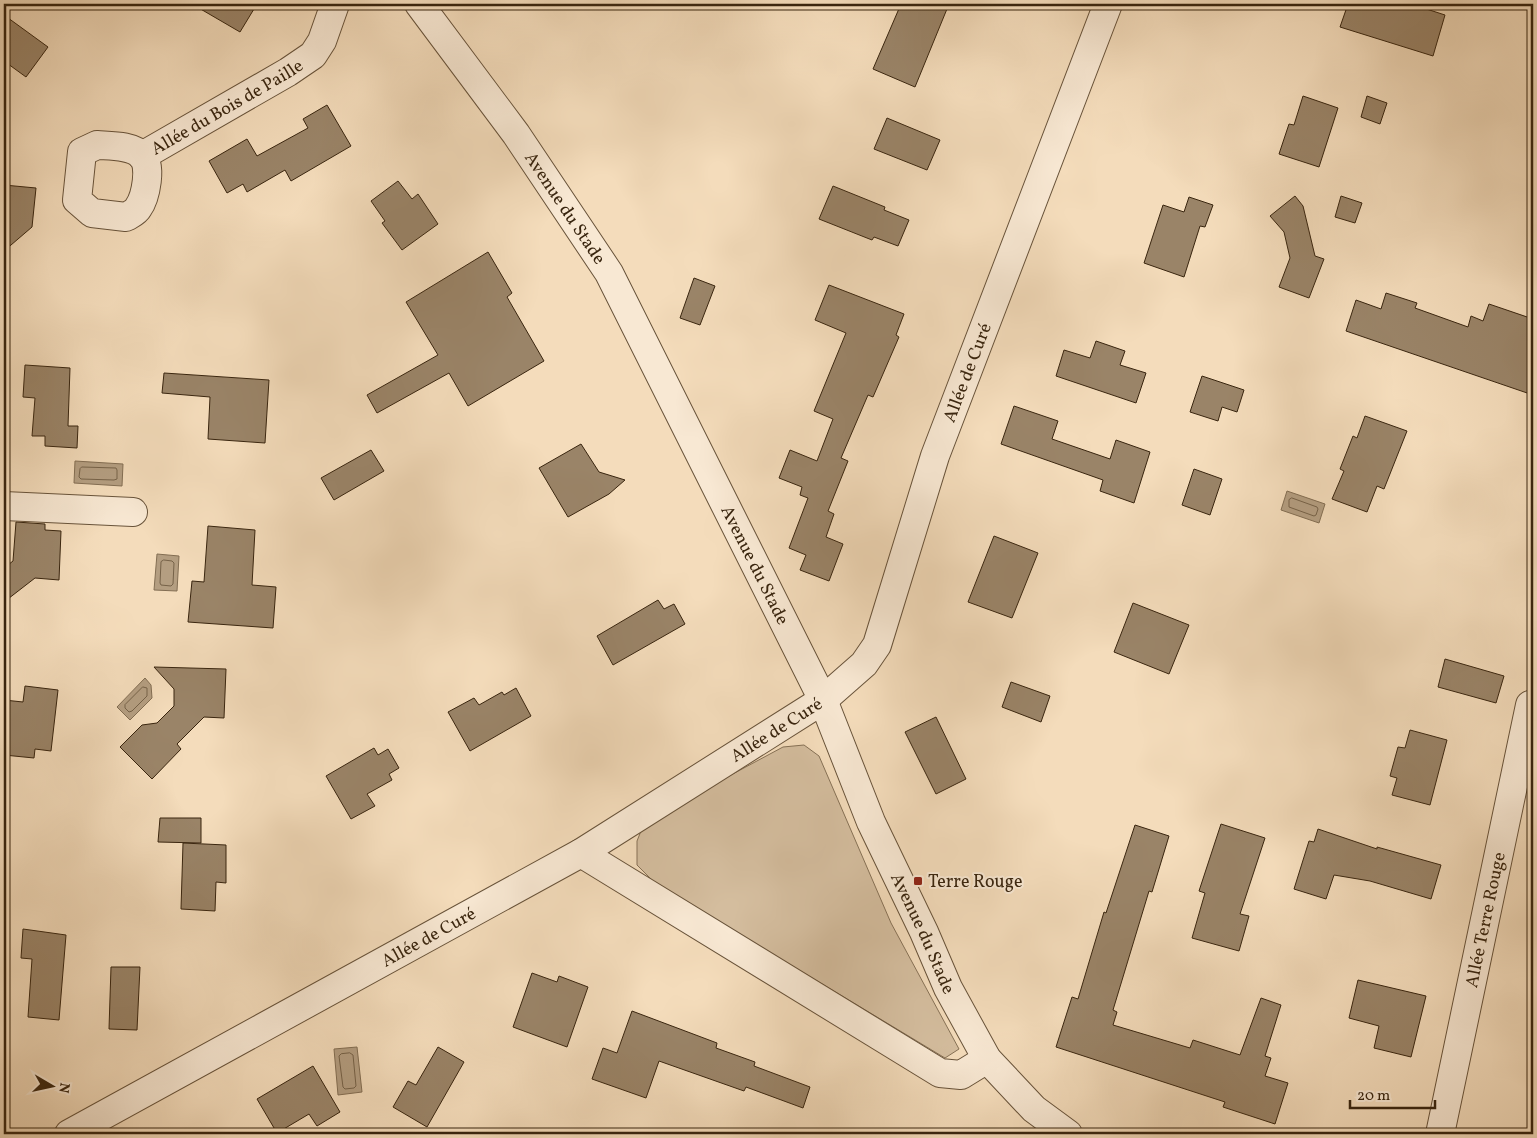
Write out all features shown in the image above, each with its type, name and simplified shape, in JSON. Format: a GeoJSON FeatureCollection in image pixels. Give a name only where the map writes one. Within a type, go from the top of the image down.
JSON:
{"type":"FeatureCollection","features":[{"type":"Feature","properties":{"kind":"street","name":"Allée du Bois de Paille"},"geometry":{"type":"LineString","coordinates":[[142,156],[314,55],[322,41],[335,4]]}},
{"type":"Feature","properties":{"kind":"street","name":"Avenue du Stade"},"geometry":{"type":"LineString","coordinates":[[420,4],[516,134],[609,273],[822,700],[871,822],[924,932],[948,988],[987,1059],[1034,1109],[1068,1134]]}},
{"type":"Feature","properties":{"kind":"street","name":"Allée de Curé"},"geometry":{"type":"LineString","coordinates":[[69,1134],[581,853],[822,700],[864,664],[877,645],[934,456],[1108,4]]}},
{"type":"Feature","properties":{"kind":"street"},"geometry":{"type":"LineString","coordinates":[[4,506],[133,512]]}},
{"type":"Feature","properties":{"kind":"street","name":"Allée Terre Rouge"},"geometry":{"type":"LineString","coordinates":[[1440,1134],[1530,704]]}},
{"type":"Feature","properties":{"kind":"street"},"geometry":{"type":"LineString","coordinates":[[581,853],[940,1073],[961,1075],[987,1059]]}},
{"type":"Feature","properties":{"kind":"shaded area"},"geometry":{"type":"Polygon","coordinates":[[[804,745],[819,756],[891,923],[959,1049],[945,1058],[656,884],[637,865],[637,841],[645,821],[783,747],[804,745]]]}},
{"type":"Feature","properties":{"kind":"water"},"geometry":{"type":"Polygon","coordinates":[[[75,461],[123,464],[122,486],[74,483],[75,461]]]}},
{"type":"Feature","properties":{"kind":"water"},"geometry":{"type":"Polygon","coordinates":[[[1287,491],[1325,504],[1319,523],[1281,510],[1287,491]]]}},
{"type":"Feature","properties":{"kind":"water"},"geometry":{"type":"Polygon","coordinates":[[[157,554],[179,556],[177,591],[154,590],[157,554]]]}},
{"type":"Feature","properties":{"kind":"water"},"geometry":{"type":"Polygon","coordinates":[[[145,678],[151,685],[152,698],[130,720],[117,707],[145,678]]]}},
{"type":"Feature","properties":{"kind":"water"},"geometry":{"type":"Polygon","coordinates":[[[357,1047],[362,1092],[338,1095],[334,1049],[357,1047]]]}},
{"type":"Feature","properties":{"kind":"building"},"geometry":{"type":"Polygon","coordinates":[[[192,4],[257,4],[240,32],[192,4]]]}},
{"type":"Feature","properties":{"kind":"building"},"geometry":{"type":"Polygon","coordinates":[[[901,4],[949,4],[915,87],[873,69],[901,4]]]}},
{"type":"Feature","properties":{"kind":"building"},"geometry":{"type":"Polygon","coordinates":[[[1348,4],[1411,4],[1445,15],[1433,56],[1340,27],[1348,4]]]}},
{"type":"Feature","properties":{"kind":"building"},"geometry":{"type":"Polygon","coordinates":[[[4,15],[48,47],[26,77],[4,61],[4,15]]]}},
{"type":"Feature","properties":{"kind":"building"},"geometry":{"type":"Polygon","coordinates":[[[1303,96],[1338,108],[1319,167],[1279,154],[1289,124],[1294,125],[1303,96]]]}},
{"type":"Feature","properties":{"kind":"building"},"geometry":{"type":"Polygon","coordinates":[[[1367,96],[1387,103],[1380,124],[1361,117],[1367,96]]]}},
{"type":"Feature","properties":{"kind":"building"},"geometry":{"type":"Polygon","coordinates":[[[327,105],[351,146],[291,181],[285,170],[247,192],[243,184],[227,193],[209,161],[247,139],[257,156],[308,128],[303,119],[327,105]]]}},
{"type":"Feature","properties":{"kind":"building"},"geometry":{"type":"Polygon","coordinates":[[[887,118],[940,140],[927,170],[874,149],[887,118]]]}},
{"type":"Feature","properties":{"kind":"building"},"geometry":{"type":"Polygon","coordinates":[[[398,181],[412,199],[418,194],[438,224],[402,250],[382,223],[385,221],[371,201],[398,181]]]}},
{"type":"Feature","properties":{"kind":"building"},"geometry":{"type":"Polygon","coordinates":[[[4,185],[36,188],[32,227],[4,251],[4,185]]]}},
{"type":"Feature","properties":{"kind":"building"},"geometry":{"type":"Polygon","coordinates":[[[833,186],[885,207],[884,210],[909,220],[898,246],[874,237],[872,240],[819,219],[833,186]]]}},
{"type":"Feature","properties":{"kind":"building"},"geometry":{"type":"Polygon","coordinates":[[[1295,196],[1303,206],[1315,256],[1324,259],[1309,298],[1279,287],[1290,258],[1284,232],[1270,216],[1295,196]]]}},
{"type":"Feature","properties":{"kind":"building"},"geometry":{"type":"Polygon","coordinates":[[[1341,196],[1362,203],[1355,223],[1335,217],[1341,196]]]}},
{"type":"Feature","properties":{"kind":"building"},"geometry":{"type":"Polygon","coordinates":[[[1189,197],[1213,205],[1205,227],[1200,226],[1184,277],[1144,263],[1163,205],[1184,212],[1189,197]]]}},
{"type":"Feature","properties":{"kind":"building"},"geometry":{"type":"Polygon","coordinates":[[[488,252],[512,293],[507,297],[544,361],[468,406],[449,373],[377,413],[367,395],[438,355],[406,302],[488,252]]]}},
{"type":"Feature","properties":{"kind":"building"},"geometry":{"type":"Polygon","coordinates":[[[694,278],[715,286],[700,325],[680,318],[694,278]]]}},
{"type":"Feature","properties":{"kind":"building"},"geometry":{"type":"Polygon","coordinates":[[[829,285],[904,314],[896,335],[899,337],[873,397],[868,395],[841,458],[848,461],[828,511],[834,514],[826,537],[843,544],[829,581],[800,570],[806,555],[789,548],[808,498],[800,495],[802,487],[779,478],[790,450],[817,461],[833,419],[814,411],[846,333],[815,320],[829,285]]]}},
{"type":"Feature","properties":{"kind":"building"},"geometry":{"type":"Polygon","coordinates":[[[1386,293],[1417,303],[1415,308],[1468,327],[1471,316],[1483,321],[1489,304],[1533,319],[1533,395],[1346,331],[1356,300],[1381,309],[1386,293]]]}},
{"type":"Feature","properties":{"kind":"building"},"geometry":{"type":"Polygon","coordinates":[[[1096,341],[1125,351],[1120,365],[1146,373],[1136,403],[1056,376],[1064,350],[1090,358],[1096,341]]]}},
{"type":"Feature","properties":{"kind":"building"},"geometry":{"type":"Polygon","coordinates":[[[25,365],[70,368],[68,426],[78,426],[77,448],[45,446],[45,436],[32,436],[35,398],[23,397],[25,365]]]}},
{"type":"Feature","properties":{"kind":"building"},"geometry":{"type":"Polygon","coordinates":[[[164,373],[269,380],[265,443],[208,439],[210,397],[162,393],[164,373]]]}},
{"type":"Feature","properties":{"kind":"building"},"geometry":{"type":"Polygon","coordinates":[[[1202,376],[1244,390],[1237,412],[1222,407],[1218,421],[1190,412],[1202,376]]]}},
{"type":"Feature","properties":{"kind":"building"},"geometry":{"type":"Polygon","coordinates":[[[1014,406],[1058,421],[1052,439],[1110,459],[1116,440],[1150,452],[1134,503],[1100,491],[1103,480],[1001,444],[1014,406]]]}},
{"type":"Feature","properties":{"kind":"building"},"geometry":{"type":"Polygon","coordinates":[[[1365,416],[1407,431],[1384,489],[1377,486],[1367,512],[1332,499],[1344,471],[1340,469],[1353,436],[1357,438],[1365,416]]]}},
{"type":"Feature","properties":{"kind":"building"},"geometry":{"type":"Polygon","coordinates":[[[581,444],[599,472],[625,480],[609,494],[568,517],[539,468],[581,444]]]}},
{"type":"Feature","properties":{"kind":"building"},"geometry":{"type":"Polygon","coordinates":[[[371,450],[384,471],[334,500],[321,478],[371,450]]]}},
{"type":"Feature","properties":{"kind":"building"},"geometry":{"type":"Polygon","coordinates":[[[1194,469],[1222,479],[1210,515],[1182,505],[1194,469]]]}},
{"type":"Feature","properties":{"kind":"building"},"geometry":{"type":"Polygon","coordinates":[[[16,522],[45,524],[45,530],[61,531],[59,580],[35,578],[4,602],[4,568],[13,561],[16,522]]]}},
{"type":"Feature","properties":{"kind":"building"},"geometry":{"type":"Polygon","coordinates":[[[208,526],[255,530],[252,585],[276,587],[273,628],[188,622],[192,581],[204,582],[208,526]]]}},
{"type":"Feature","properties":{"kind":"building"},"geometry":{"type":"Polygon","coordinates":[[[994,536],[1038,553],[1012,618],[968,602],[994,536]]]}},
{"type":"Feature","properties":{"kind":"building"},"geometry":{"type":"Polygon","coordinates":[[[658,600],[664,609],[674,604],[685,624],[613,665],[597,636],[658,600]]]}},
{"type":"Feature","properties":{"kind":"building"},"geometry":{"type":"Polygon","coordinates":[[[1133,603],[1189,625],[1169,674],[1114,652],[1133,603]]]}},
{"type":"Feature","properties":{"kind":"building"},"geometry":{"type":"Polygon","coordinates":[[[1445,659],[1504,676],[1496,703],[1438,687],[1445,659]]]}},
{"type":"Feature","properties":{"kind":"building"},"geometry":{"type":"Polygon","coordinates":[[[154,667],[226,669],[224,718],[204,717],[177,744],[181,749],[152,779],[120,747],[142,725],[157,723],[174,706],[174,689],[154,667]]]}},
{"type":"Feature","properties":{"kind":"building"},"geometry":{"type":"Polygon","coordinates":[[[1011,682],[1050,696],[1041,722],[1002,707],[1011,682]]]}},
{"type":"Feature","properties":{"kind":"building"},"geometry":{"type":"Polygon","coordinates":[[[25,686],[58,690],[51,751],[35,749],[34,758],[4,755],[4,700],[23,702],[25,686]]]}},
{"type":"Feature","properties":{"kind":"building"},"geometry":{"type":"Polygon","coordinates":[[[516,688],[531,716],[470,751],[448,712],[474,698],[479,705],[502,692],[504,695],[516,688]]]}},
{"type":"Feature","properties":{"kind":"building"},"geometry":{"type":"Polygon","coordinates":[[[936,717],[966,779],[936,794],[905,732],[936,717]]]}},
{"type":"Feature","properties":{"kind":"building"},"geometry":{"type":"Polygon","coordinates":[[[1410,730],[1447,740],[1430,805],[1392,795],[1397,778],[1390,776],[1398,747],[1405,748],[1410,730]]]}},
{"type":"Feature","properties":{"kind":"building"},"geometry":{"type":"Polygon","coordinates":[[[374,748],[378,755],[388,749],[399,768],[389,774],[392,780],[367,794],[375,806],[351,819],[326,776],[374,748]]]}},
{"type":"Feature","properties":{"kind":"building"},"geometry":{"type":"Polygon","coordinates":[[[160,818],[201,818],[201,843],[158,842],[160,818]]]}},
{"type":"Feature","properties":{"kind":"building"},"geometry":{"type":"Polygon","coordinates":[[[1221,824],[1265,838],[1240,914],[1249,916],[1239,951],[1192,938],[1205,893],[1199,891],[1221,824]]]}},
{"type":"Feature","properties":{"kind":"building"},"geometry":{"type":"Polygon","coordinates":[[[1135,825],[1169,836],[1152,892],[1149,891],[1113,1010],[1117,1012],[1113,1025],[1190,1048],[1193,1040],[1240,1055],[1261,998],[1281,1005],[1265,1056],[1271,1058],[1265,1076],[1288,1083],[1275,1124],[1223,1107],[1225,1102],[1056,1047],[1072,997],[1078,999],[1104,912],[1106,913],[1135,825]]]}},
{"type":"Feature","properties":{"kind":"building"},"geometry":{"type":"Polygon","coordinates":[[[1318,829],[1377,849],[1377,847],[1441,865],[1431,899],[1370,881],[1334,875],[1326,899],[1294,889],[1309,841],[1314,842],[1318,829]]]}},
{"type":"Feature","properties":{"kind":"building"},"geometry":{"type":"Polygon","coordinates":[[[183,843],[226,845],[226,883],[216,882],[215,911],[181,909],[183,843]]]}},
{"type":"Feature","properties":{"kind":"building"},"geometry":{"type":"Polygon","coordinates":[[[23,929],[66,935],[59,1020],[28,1017],[32,959],[21,958],[23,929]]]}},
{"type":"Feature","properties":{"kind":"building"},"geometry":{"type":"Polygon","coordinates":[[[111,967],[140,967],[137,1030],[109,1029],[111,967]]]}},
{"type":"Feature","properties":{"kind":"building"},"geometry":{"type":"Polygon","coordinates":[[[532,973],[557,982],[559,976],[588,987],[567,1047],[513,1027],[532,973]]]}},
{"type":"Feature","properties":{"kind":"building"},"geometry":{"type":"Polygon","coordinates":[[[1358,980],[1426,996],[1411,1057],[1374,1048],[1379,1026],[1349,1018],[1358,980]]]}},
{"type":"Feature","properties":{"kind":"building"},"geometry":{"type":"Polygon","coordinates":[[[632,1011],[717,1043],[716,1048],[755,1062],[754,1066],[810,1087],[803,1108],[746,1087],[744,1091],[659,1061],[646,1098],[592,1079],[603,1048],[617,1053],[632,1011]]]}},
{"type":"Feature","properties":{"kind":"building"},"geometry":{"type":"Polygon","coordinates":[[[438,1047],[464,1062],[427,1127],[393,1107],[408,1081],[416,1085],[438,1047]]]}},
{"type":"Feature","properties":{"kind":"building"},"geometry":{"type":"Polygon","coordinates":[[[313,1066],[340,1112],[317,1126],[309,1114],[277,1133],[257,1099],[313,1066]]]}},
{"type":"Feature","properties":{"kind":"place","name":"Terre Rouge"},"geometry":{"type":"Point","coordinates":[918,881]}}]}
